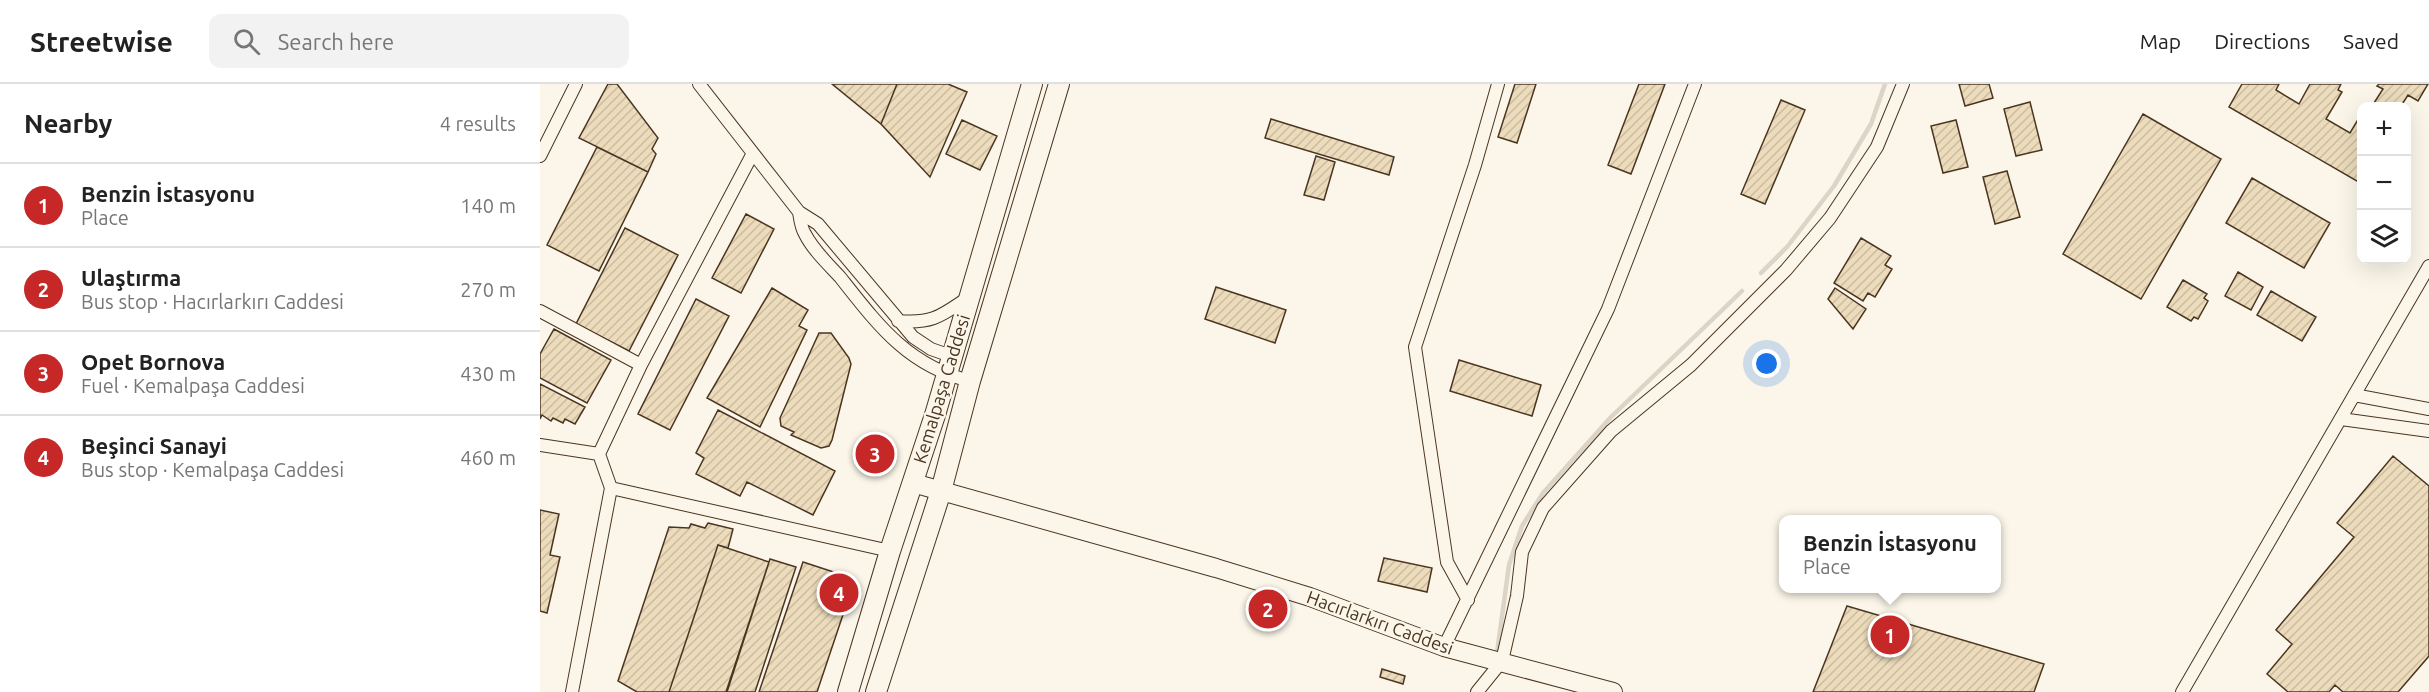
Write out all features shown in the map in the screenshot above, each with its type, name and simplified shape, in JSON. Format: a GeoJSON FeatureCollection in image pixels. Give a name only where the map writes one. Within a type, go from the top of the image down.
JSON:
{"type":"FeatureCollection","features":[{"type":"Feature","properties":{"kind":"main road","name":"Kemalpaşa Caddesi"},"geometry":{"type":"LineString","coordinates":[[848,692],[890,551],[935,415],[1032,84]]}},
{"type":"Feature","properties":{"kind":"main road","name":"Kemalpaşa Caddesi"},"geometry":{"type":"LineString","coordinates":[[941,491],[973,372],[1059,84]]}},
{"type":"Feature","properties":{"kind":"main road"},"geometry":{"type":"LineString","coordinates":[[948,365],[973,372]]}},
{"type":"Feature","properties":{"kind":"main road"},"geometry":{"type":"LineString","coordinates":[[876,692],[941,491]]}},
{"type":"Feature","properties":{"kind":"street"},"geometry":{"type":"LineString","coordinates":[[540,156],[576,84]]}},
{"type":"Feature","properties":{"kind":"street"},"geometry":{"type":"LineString","coordinates":[[699,84],[799,212],[818,224],[913,337],[931,349],[948,365]]}},
{"type":"Feature","properties":{"kind":"street"},"geometry":{"type":"LineString","coordinates":[[1468,600],[1447,562],[1415,347],[1471,176],[1498,84]]}},
{"type":"Feature","properties":{"kind":"street"},"geometry":{"type":"LineString","coordinates":[[1444,647],[1608,309],[1695,84]]}},
{"type":"Feature","properties":{"kind":"street"},"geometry":{"type":"LineString","coordinates":[[1477,692],[1502,662],[1517,596],[1522,552],[1543,508],[1611,431],[1699,357],[1786,270],[1830,218],[1876,147],[1903,84]]}},
{"type":"Feature","properties":{"kind":"street"},"geometry":{"type":"LineString","coordinates":[[572,692],[611,488],[599,454],[642,365],[753,153]]}},
{"type":"Feature","properties":{"kind":"street"},"geometry":{"type":"LineString","coordinates":[[799,212],[804,234],[881,328],[905,350],[948,365]]}},
{"type":"Feature","properties":{"kind":"street"},"geometry":{"type":"LineString","coordinates":[[2182,692],[2429,266]]}},
{"type":"Feature","properties":{"kind":"street"},"geometry":{"type":"LineString","coordinates":[[898,321],[920,323],[933,320],[970,296]]}},
{"type":"Feature","properties":{"kind":"street"},"geometry":{"type":"LineString","coordinates":[[540,311],[642,365]]}},
{"type":"Feature","properties":{"kind":"street"},"geometry":{"type":"LineString","coordinates":[[2354,395],[2429,409]]}},
{"type":"Feature","properties":{"kind":"street"},"geometry":{"type":"LineString","coordinates":[[2340,419],[2429,431]]}},
{"type":"Feature","properties":{"kind":"street"},"geometry":{"type":"LineString","coordinates":[[540,445],[599,454]]}},
{"type":"Feature","properties":{"kind":"street","name":"Hacırlarkırı Caddesi"},"geometry":{"type":"LineString","coordinates":[[913,483],[1299,594],[1444,647],[1612,692]]}},
{"type":"Feature","properties":{"kind":"street"},"geometry":{"type":"LineString","coordinates":[[611,488],[890,551]]}},
{"type":"Feature","properties":{"kind":"building"},"geometry":{"type":"Polygon","coordinates":[[[608,84],[617,84],[658,138],[652,149],[656,154],[648,172],[579,138],[608,84]]]}},
{"type":"Feature","properties":{"kind":"building"},"geometry":{"type":"Polygon","coordinates":[[[832,84],[897,84],[881,124],[832,84]]]}},
{"type":"Feature","properties":{"kind":"building"},"geometry":{"type":"Polygon","coordinates":[[[897,84],[948,84],[967,92],[930,177],[881,124],[897,84]]]}},
{"type":"Feature","properties":{"kind":"building"},"geometry":{"type":"Polygon","coordinates":[[[1515,84],[1536,84],[1517,143],[1498,137],[1515,84]]]}},
{"type":"Feature","properties":{"kind":"building"},"geometry":{"type":"Polygon","coordinates":[[[1639,84],[1665,84],[1631,174],[1608,165],[1639,84]]]}},
{"type":"Feature","properties":{"kind":"building"},"geometry":{"type":"Polygon","coordinates":[[[1959,84],[1989,84],[1993,98],[1965,106],[1959,84]]]}},
{"type":"Feature","properties":{"kind":"building"},"geometry":{"type":"Polygon","coordinates":[[[2242,84],[2279,84],[2276,90],[2299,104],[2310,84],[2341,84],[2338,90],[2342,92],[2326,119],[2350,133],[2357,121],[2357,181],[2229,107],[2242,84]]]}},
{"type":"Feature","properties":{"kind":"building"},"geometry":{"type":"Polygon","coordinates":[[[2379,84],[2428,84],[2418,101],[2408,95],[2404,102],[2375,102],[2383,89],[2377,86],[2379,84]]]}},
{"type":"Feature","properties":{"kind":"building"},"geometry":{"type":"Polygon","coordinates":[[[1781,100],[1805,110],[1765,204],[1741,194],[1781,100]]]}},
{"type":"Feature","properties":{"kind":"building"},"geometry":{"type":"Polygon","coordinates":[[[2030,102],[2042,150],[2016,156],[2004,109],[2030,102]]]}},
{"type":"Feature","properties":{"kind":"building"},"geometry":{"type":"Polygon","coordinates":[[[2143,114],[2221,159],[2141,299],[2063,254],[2143,114]]]}},
{"type":"Feature","properties":{"kind":"building"},"geometry":{"type":"Polygon","coordinates":[[[1271,119],[1394,157],[1389,175],[1265,138],[1271,119]]]}},
{"type":"Feature","properties":{"kind":"building"},"geometry":{"type":"Polygon","coordinates":[[[962,120],[997,136],[980,170],[946,154],[962,120]]]}},
{"type":"Feature","properties":{"kind":"building"},"geometry":{"type":"Polygon","coordinates":[[[1956,120],[1968,167],[1943,173],[1931,126],[1956,120]]]}},
{"type":"Feature","properties":{"kind":"building"},"geometry":{"type":"Polygon","coordinates":[[[597,147],[648,172],[599,271],[547,245],[597,147]]]}},
{"type":"Feature","properties":{"kind":"building"},"geometry":{"type":"Polygon","coordinates":[[[1316,156],[1335,162],[1324,200],[1304,195],[1316,156]]]}},
{"type":"Feature","properties":{"kind":"building"},"geometry":{"type":"Polygon","coordinates":[[[2007,171],[2020,217],[1995,224],[1983,177],[2007,171]]]}},
{"type":"Feature","properties":{"kind":"building"},"geometry":{"type":"Polygon","coordinates":[[[2252,178],[2330,223],[2304,268],[2226,223],[2252,178]]]}},
{"type":"Feature","properties":{"kind":"building"},"geometry":{"type":"Polygon","coordinates":[[[746,214],[774,229],[741,293],[712,278],[746,214]]]}},
{"type":"Feature","properties":{"kind":"building"},"geometry":{"type":"Polygon","coordinates":[[[625,228],[678,255],[629,351],[576,324],[625,228]]]}},
{"type":"Feature","properties":{"kind":"building"},"geometry":{"type":"Polygon","coordinates":[[[1861,238],[1891,256],[1885,265],[1892,269],[1875,297],[1868,293],[1863,301],[1834,283],[1861,238]]]}},
{"type":"Feature","properties":{"kind":"building"},"geometry":{"type":"Polygon","coordinates":[[[2238,272],[2263,287],[2251,310],[2225,296],[2238,272]]]}},
{"type":"Feature","properties":{"kind":"building"},"geometry":{"type":"Polygon","coordinates":[[[2183,280],[2207,294],[2204,298],[2208,301],[2198,319],[2194,317],[2191,321],[2167,307],[2183,280]]]}},
{"type":"Feature","properties":{"kind":"building"},"geometry":{"type":"Polygon","coordinates":[[[1216,287],[1286,310],[1275,343],[1205,319],[1216,287]]]}},
{"type":"Feature","properties":{"kind":"building"},"geometry":{"type":"Polygon","coordinates":[[[772,288],[808,310],[799,326],[807,330],[760,427],[707,398],[772,288]]]}},
{"type":"Feature","properties":{"kind":"building"},"geometry":{"type":"Polygon","coordinates":[[[1835,288],[1866,309],[1853,329],[1828,299],[1835,288]]]}},
{"type":"Feature","properties":{"kind":"building"},"geometry":{"type":"Polygon","coordinates":[[[2271,291],[2316,317],[2302,341],[2257,315],[2271,291]]]}},
{"type":"Feature","properties":{"kind":"building"},"geometry":{"type":"Polygon","coordinates":[[[696,299],[729,316],[670,430],[638,414],[696,299]]]}},
{"type":"Feature","properties":{"kind":"building"},"geometry":{"type":"Polygon","coordinates":[[[554,329],[611,360],[587,403],[540,378],[540,354],[554,329]]]}},
{"type":"Feature","properties":{"kind":"building"},"geometry":{"type":"Polygon","coordinates":[[[819,333],[831,333],[851,364],[832,440],[829,446],[821,448],[791,435],[794,432],[781,426],[780,418],[819,333]]]}},
{"type":"Feature","properties":{"kind":"building"},"geometry":{"type":"Polygon","coordinates":[[[1459,360],[1541,385],[1532,416],[1450,391],[1459,360]]]}},
{"type":"Feature","properties":{"kind":"building"},"geometry":{"type":"Polygon","coordinates":[[[540,384],[585,407],[575,424],[565,419],[563,423],[553,418],[551,421],[542,415],[540,419],[540,384]]]}},
{"type":"Feature","properties":{"kind":"building"},"geometry":{"type":"Polygon","coordinates":[[[718,410],[835,471],[813,515],[747,482],[740,496],[696,474],[704,458],[696,453],[718,410]]]}},
{"type":"Feature","properties":{"kind":"building"},"geometry":{"type":"Polygon","coordinates":[[[2393,456],[2429,486],[2429,656],[2398,692],[2343,692],[2335,685],[2329,692],[2288,692],[2267,674],[2292,644],[2276,630],[2354,537],[2337,523],[2393,456]]]}},
{"type":"Feature","properties":{"kind":"building"},"geometry":{"type":"Polygon","coordinates":[[[540,510],[559,514],[550,555],[560,557],[547,613],[540,611],[540,510]]]}},
{"type":"Feature","properties":{"kind":"building"},"geometry":{"type":"Polygon","coordinates":[[[708,523],[733,529],[728,548],[718,545],[669,692],[637,692],[618,681],[669,527],[689,528],[691,524],[705,528],[708,523]]]}},
{"type":"Feature","properties":{"kind":"building"},"geometry":{"type":"Polygon","coordinates":[[[718,545],[769,562],[726,692],[669,692],[718,545]]]}},
{"type":"Feature","properties":{"kind":"building"},"geometry":{"type":"Polygon","coordinates":[[[1384,558],[1432,568],[1427,592],[1378,581],[1384,558]]]}},
{"type":"Feature","properties":{"kind":"building"},"geometry":{"type":"Polygon","coordinates":[[[770,559],[796,567],[755,692],[727,692],[770,559]]]}},
{"type":"Feature","properties":{"kind":"building"},"geometry":{"type":"Polygon","coordinates":[[[803,562],[855,579],[817,692],[759,692],[803,562]]]}},
{"type":"Feature","properties":{"kind":"building"},"geometry":{"type":"Polygon","coordinates":[[[1847,606],[2044,664],[2034,692],[1813,692],[1847,606]]]}},
{"type":"Feature","properties":{"kind":"building"},"geometry":{"type":"Polygon","coordinates":[[[1382,669],[1405,676],[1403,684],[1380,677],[1382,669]]]}},
{"type":"Feature","properties":{"kind":"waterway"},"geometry":{"type":"LineString","coordinates":[[1761,273],[1787,247],[1834,186],[1871,124],[1885,84]]}},
{"type":"Feature","properties":{"kind":"waterway"},"geometry":{"type":"LineString","coordinates":[[1497,653],[1509,565],[1522,526],[1543,493],[1611,417],[1742,291]]}},
{"type":"Feature","properties":{"kind":"place","name":"Opet Bornova"},"geometry":{"type":"Point","coordinates":[875,454]}},
{"type":"Feature","properties":{"kind":"place","name":"Beşinci Sanayi"},"geometry":{"type":"Point","coordinates":[839,593]}},
{"type":"Feature","properties":{"kind":"place","name":"Ulaştırma"},"geometry":{"type":"Point","coordinates":[1268,609]}},
{"type":"Feature","properties":{"kind":"place","name":"Benzin İstasyonu"},"geometry":{"type":"Point","coordinates":[1890,635]}}]}
